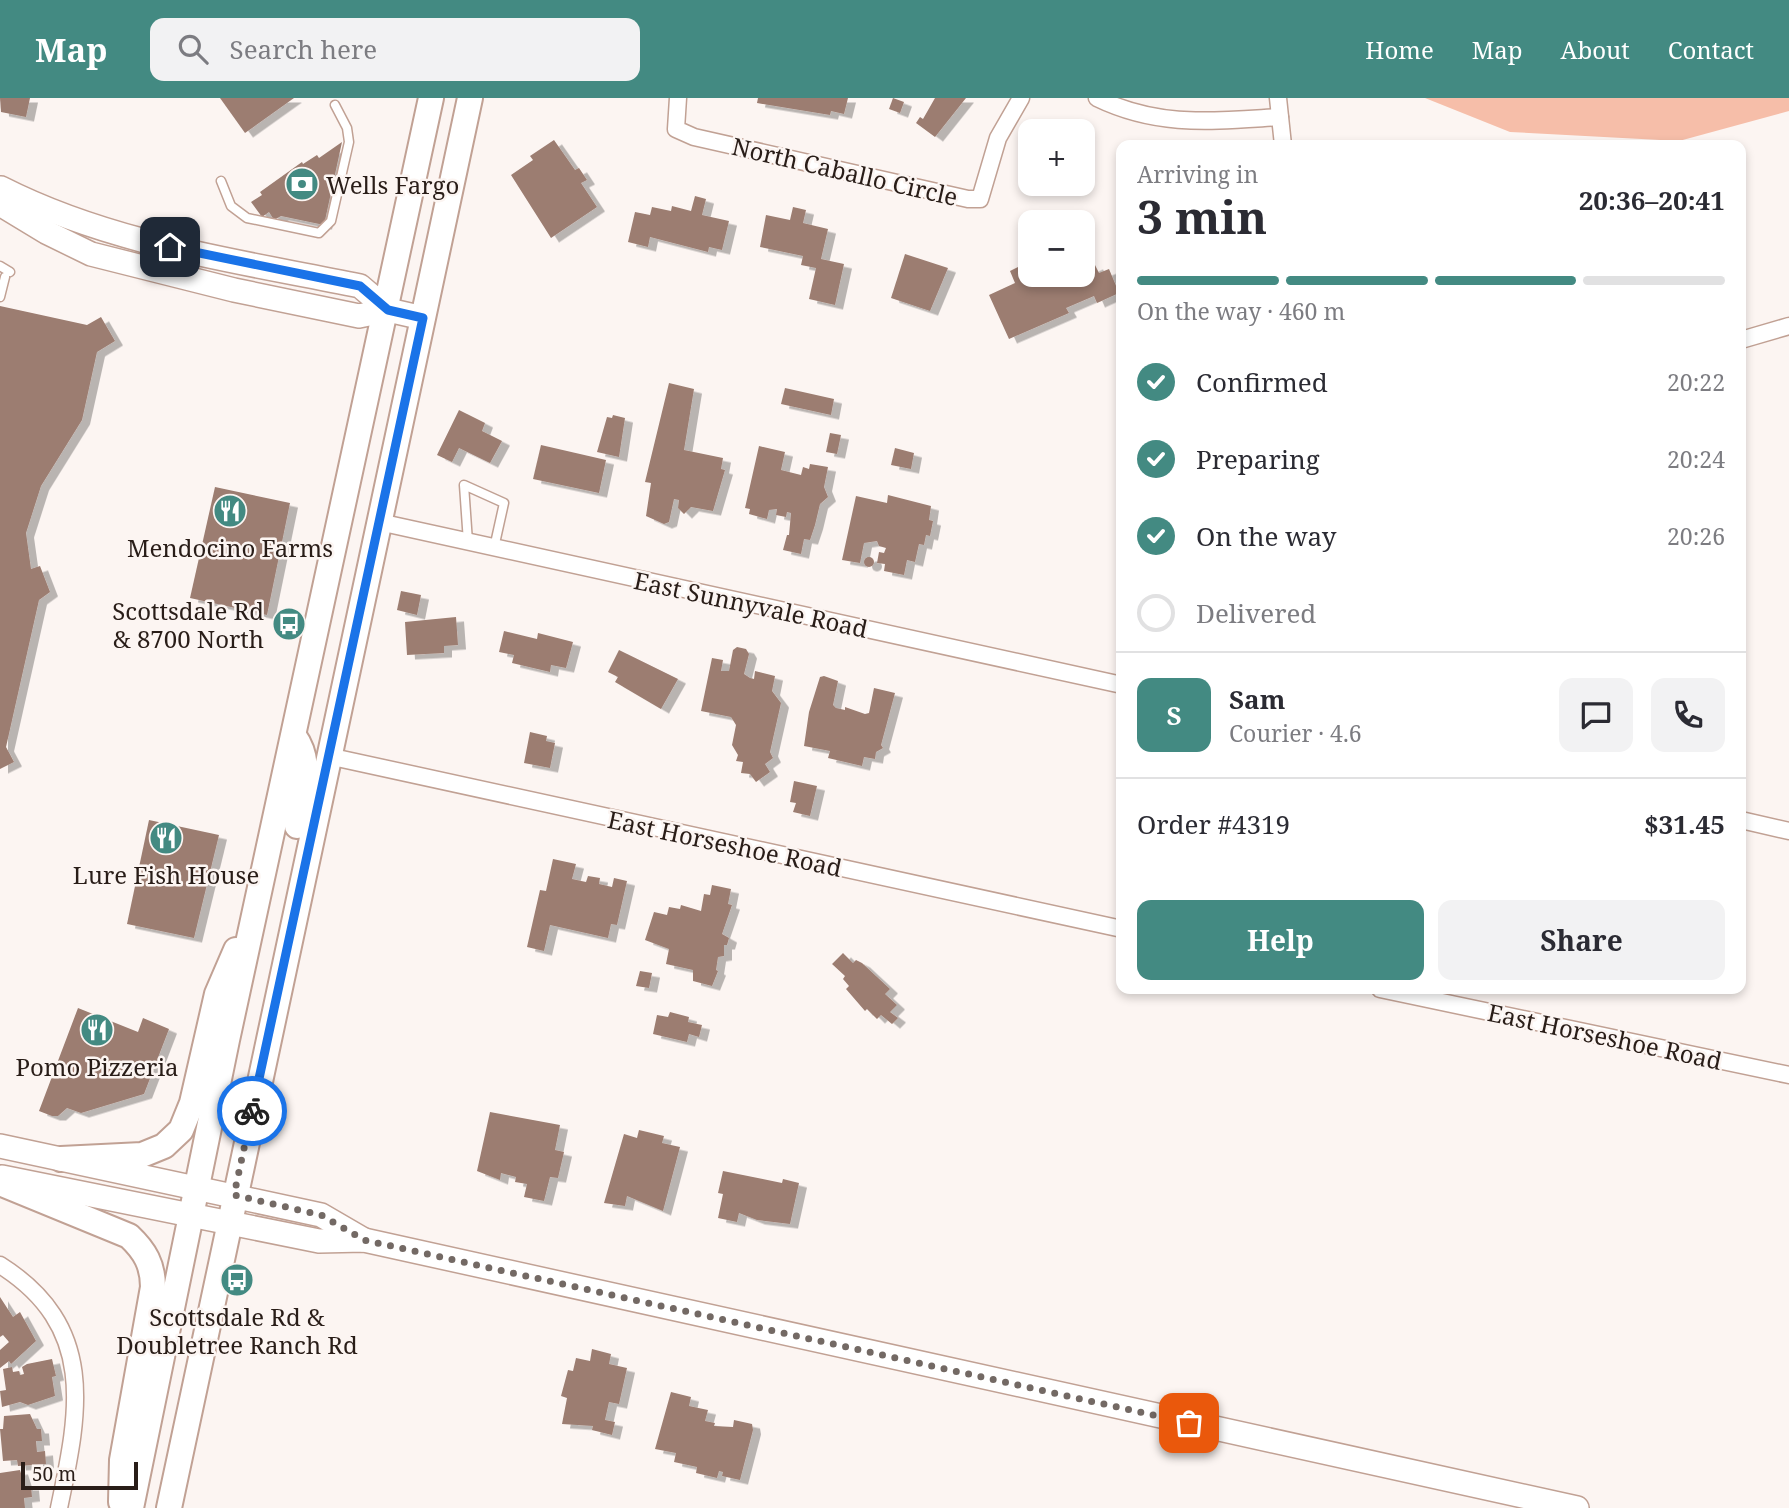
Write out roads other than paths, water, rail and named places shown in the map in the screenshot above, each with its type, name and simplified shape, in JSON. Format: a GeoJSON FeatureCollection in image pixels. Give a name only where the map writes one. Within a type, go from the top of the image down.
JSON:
{"type":"FeatureCollection","features":[{"type":"Feature","properties":{"kind":"main road"},"geometry":{"type":"LineString","coordinates":[[131,1508],[256,904],[388,310],[431,98]]}},
{"type":"Feature","properties":{"kind":"main road"},"geometry":{"type":"LineString","coordinates":[[169,1508],[294,911],[470,98]]}},
{"type":"Feature","properties":{"kind":"main road"},"geometry":{"type":"LineString","coordinates":[[0,188],[56,214],[120,235],[360,286],[388,310]]}},
{"type":"Feature","properties":{"kind":"main road"},"geometry":{"type":"LineString","coordinates":[[0,204],[71,246],[113,260],[359,316],[388,310],[423,318]]}},
{"type":"Feature","properties":{"kind":"main road"},"geometry":{"type":"LineString","coordinates":[[294,736],[303,750],[307,768],[295,836],[294,911]]}},
{"type":"Feature","properties":{"kind":"main road"},"geometry":{"type":"LineString","coordinates":[[61,1158],[142,1155],[164,1146],[181,1130],[192,1103],[220,985],[256,904]]}},
{"type":"Feature","properties":{"kind":"main road"},"geometry":{"type":"LineString","coordinates":[[0,1146],[321,1215],[364,1240]]}},
{"type":"Feature","properties":{"kind":"main road"},"geometry":{"type":"LineString","coordinates":[[0,1177],[192,1213],[319,1241],[364,1240],[1577,1508]]}},
{"type":"Feature","properties":{"kind":"main road"},"geometry":{"type":"LineString","coordinates":[[0,1183],[130,1236],[150,1265],[153,1287],[122,1460],[121,1508]]}},
{"type":"Feature","properties":{"kind":"street","name":"North Caballo Circle"},"geometry":{"type":"LineString","coordinates":[[678,98],[676,129],[694,136],[968,200],[980,199],[999,138],[1021,98]]}},
{"type":"Feature","properties":{"kind":"street"},"geometry":{"type":"LineString","coordinates":[[1097,98],[1117,108],[1156,119],[1190,123],[1280,117]]}},
{"type":"Feature","properties":{"kind":"street"},"geometry":{"type":"LineString","coordinates":[[1278,98],[1282,140]]}},
{"type":"Feature","properties":{"kind":"street"},"geometry":{"type":"LineString","coordinates":[[1746,339],[1789,326]]}},
{"type":"Feature","properties":{"kind":"street","name":"East Sunnyvale Road"},"geometry":{"type":"LineString","coordinates":[[379,522],[1116,684]]}},
{"type":"Feature","properties":{"kind":"street","name":"East Horseshoe Road"},"geometry":{"type":"LineString","coordinates":[[328,756],[1116,928]]}},
{"type":"Feature","properties":{"kind":"street"},"geometry":{"type":"LineString","coordinates":[[1746,821],[1789,831]]}},
{"type":"Feature","properties":{"kind":"street","name":"East Horseshoe Road"},"geometry":{"type":"LineString","coordinates":[[1404,994],[1789,1076]]}},
{"type":"Feature","properties":{"kind":"street"},"geometry":{"type":"LineString","coordinates":[[0,1265],[37,1295],[64,1337],[74,1367],[77,1406],[59,1508]]}},
{"type":"Feature","properties":{"kind":"lane"},"geometry":{"type":"LineString","coordinates":[[221,181],[231,206],[247,218],[319,233],[331,221],[349,142],[347,128],[335,105]]}},
{"type":"Feature","properties":{"kind":"lane"},"geometry":{"type":"LineString","coordinates":[[0,266],[8,275],[0,297]]}},
{"type":"Feature","properties":{"kind":"lane"},"geometry":{"type":"LineString","coordinates":[[468,542],[464,485],[504,503],[494,548]]}},
{"type":"Feature","properties":{"kind":"place","name":"Wells Fargo"},"geometry":{"type":"Point","coordinates":[302,184]}},
{"type":"Feature","properties":{"kind":"place","name":"Mendocino Farms"},"geometry":{"type":"Point","coordinates":[230,511]}},
{"type":"Feature","properties":{"kind":"place","name":"Scottsdale Rd & 8700 North"},"geometry":{"type":"Point","coordinates":[289,624]}},
{"type":"Feature","properties":{"kind":"place","name":"Lure Fish House"},"geometry":{"type":"Point","coordinates":[166,838]}},
{"type":"Feature","properties":{"kind":"place","name":"Pomo Pizzeria"},"geometry":{"type":"Point","coordinates":[97,1030]}},
{"type":"Feature","properties":{"kind":"place","name":"Scottsdale Rd & Doubletree Ranch Rd"},"geometry":{"type":"Point","coordinates":[237,1280]}}]}
